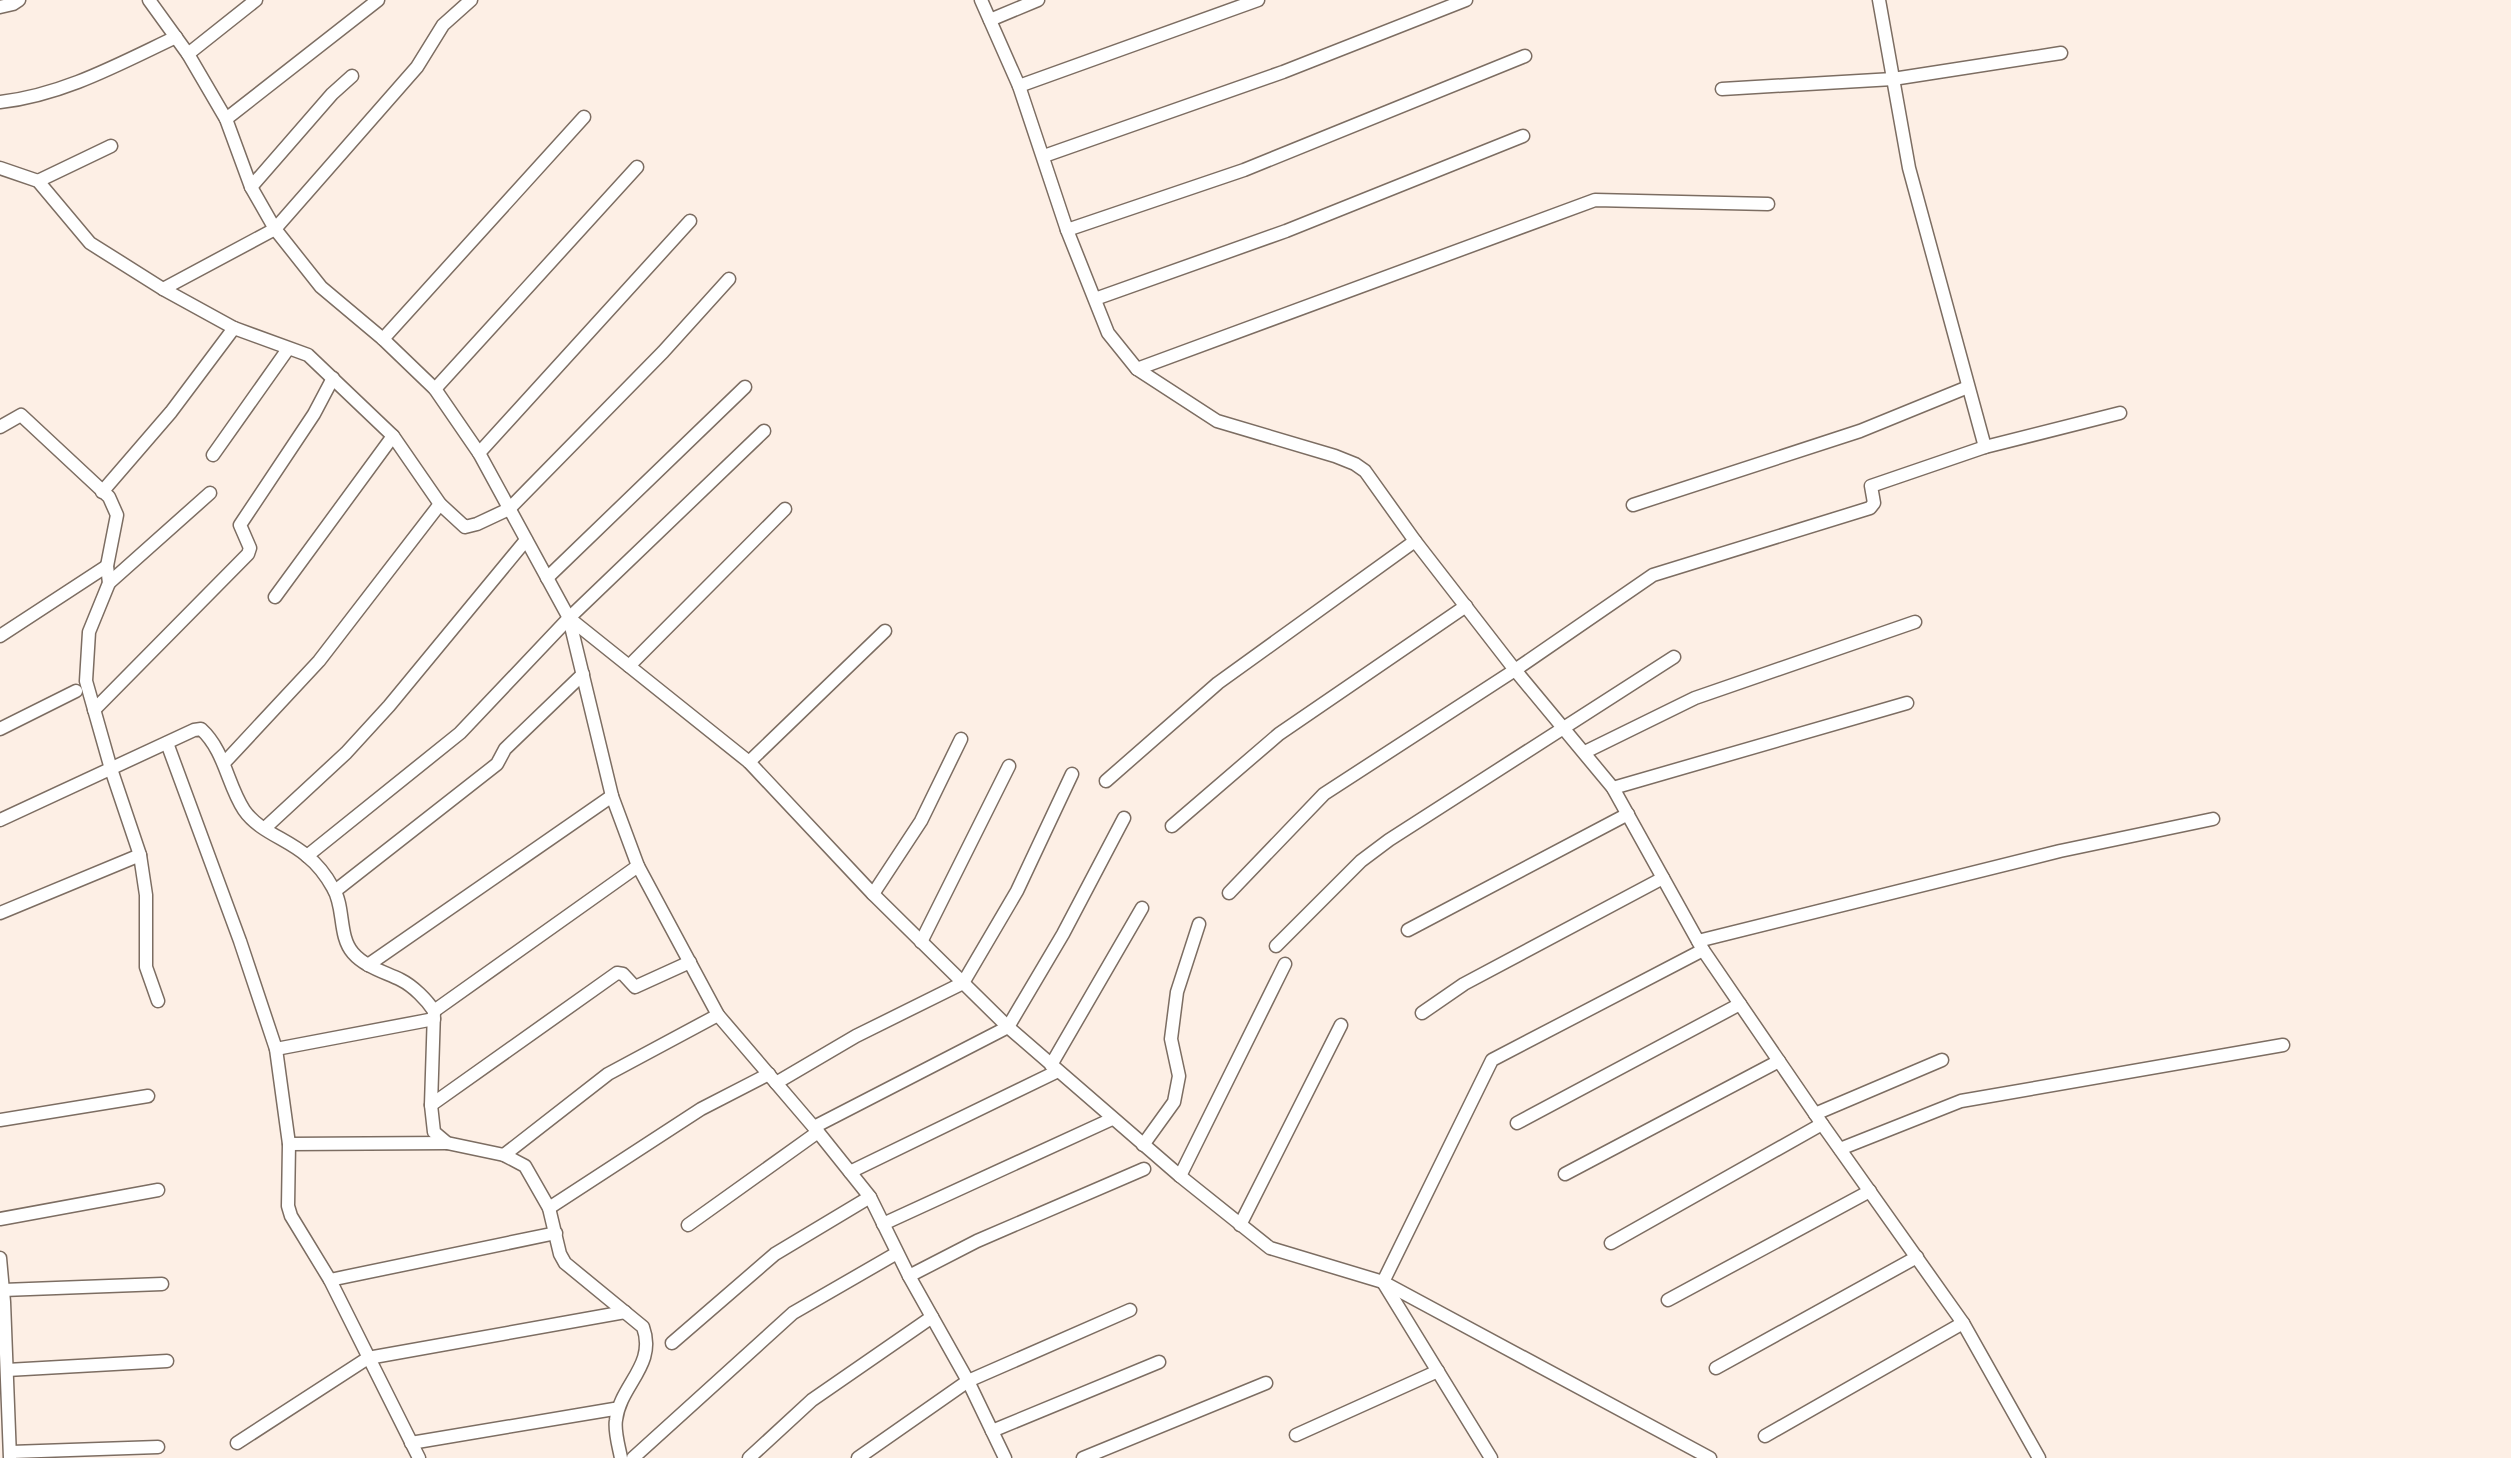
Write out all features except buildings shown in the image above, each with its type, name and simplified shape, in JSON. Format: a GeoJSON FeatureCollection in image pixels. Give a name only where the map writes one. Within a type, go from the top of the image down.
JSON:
{"type":"FeatureCollection","features":[{"type":"Feature","properties":{"kind":"street"},"geometry":{"type":"LineString","coordinates":[[0,7],[19,0]]}},
{"type":"Feature","properties":{"kind":"street"},"geometry":{"type":"LineString","coordinates":[[149,0],[188,54],[226,119],[251,187],[275,228],[321,287],[383,339],[435,389],[479,453],[569,618],[612,796],[638,866],[718,1015],[870,1197],[909,1276],[969,1381],[992,1431],[1000,1456]]}},
{"type":"Feature","properties":{"kind":"street"},"geometry":{"type":"LineString","coordinates":[[188,54],[256,0]]}},
{"type":"Feature","properties":{"kind":"street"},"geometry":{"type":"LineString","coordinates":[[226,119],[378,0]]}},
{"type":"Feature","properties":{"kind":"street"},"geometry":{"type":"LineString","coordinates":[[163,289],[275,228],[417,67],[443,25],[471,0]]}},
{"type":"Feature","properties":{"kind":"street"},"geometry":{"type":"LineString","coordinates":[[981,0],[1019,86],[1067,230],[1108,333],[1137,369],[1217,420],[1355,464],[1365,471],[1415,542],[1515,670],[1613,788],[1701,946],[1819,1119],[1964,1323],[2039,1458]]}},
{"type":"Feature","properties":{"kind":"street"},"geometry":{"type":"LineString","coordinates":[[990,20],[1038,0]]}},
{"type":"Feature","properties":{"kind":"street"},"geometry":{"type":"LineString","coordinates":[[1019,86],[1258,0]]}},
{"type":"Feature","properties":{"kind":"street"},"geometry":{"type":"LineString","coordinates":[[1044,156],[1283,72],[1466,0]]}},
{"type":"Feature","properties":{"kind":"street"},"geometry":{"type":"LineString","coordinates":[[1879,0],[1909,168],[1984,447]]}},
{"type":"Feature","properties":{"kind":"street"},"geometry":{"type":"LineString","coordinates":[[0,102],[18,100],[83,81],[176,37]]}},
{"type":"Feature","properties":{"kind":"street"},"geometry":{"type":"LineString","coordinates":[[1722,89],[1893,79],[2061,53]]}},
{"type":"Feature","properties":{"kind":"street"},"geometry":{"type":"LineString","coordinates":[[1067,230],[1244,170],[1525,56]]}},
{"type":"Feature","properties":{"kind":"street"},"geometry":{"type":"LineString","coordinates":[[251,187],[332,94],[352,76]]}},
{"type":"Feature","properties":{"kind":"street"},"geometry":{"type":"LineString","coordinates":[[383,339],[584,117]]}},
{"type":"Feature","properties":{"kind":"street"},"geometry":{"type":"LineString","coordinates":[[1095,299],[1286,231],[1523,136]]}},
{"type":"Feature","properties":{"kind":"street"},"geometry":{"type":"LineString","coordinates":[[38,181],[111,146]]}},
{"type":"Feature","properties":{"kind":"street"},"geometry":{"type":"LineString","coordinates":[[435,389],[637,167]]}},
{"type":"Feature","properties":{"kind":"street"},"geometry":{"type":"LineString","coordinates":[[0,168],[38,181],[90,243],[163,289],[234,328],[308,355],[393,436],[440,504],[465,526],[477,524],[509,509],[663,352],[729,279]]}},
{"type":"Feature","properties":{"kind":"street"},"geometry":{"type":"LineString","coordinates":[[1137,369],[1595,200],[1768,204]]}},
{"type":"Feature","properties":{"kind":"street"},"geometry":{"type":"LineString","coordinates":[[479,453],[690,221]]}},
{"type":"Feature","properties":{"kind":"street"},"geometry":{"type":"LineString","coordinates":[[102,492],[171,412],[234,328]]}},
{"type":"Feature","properties":{"kind":"street"},"geometry":{"type":"LineString","coordinates":[[213,455],[288,349]]}},
{"type":"Feature","properties":{"kind":"street"},"geometry":{"type":"LineString","coordinates":[[94,710],[250,551],[240,525],[314,414],[333,378]]}},
{"type":"Feature","properties":{"kind":"street"},"geometry":{"type":"LineString","coordinates":[[547,578],[745,387]]}},
{"type":"Feature","properties":{"kind":"street"},"geometry":{"type":"LineString","coordinates":[[1633,505],[1860,431],[1968,387]]}},
{"type":"Feature","properties":{"kind":"street"},"geometry":{"type":"LineString","coordinates":[[1229,893],[1324,794],[1515,670],[1653,575],[1870,508],[1874,503],[1871,486],[1984,447],[2120,413]]}},
{"type":"Feature","properties":{"kind":"street"},"geometry":{"type":"LineString","coordinates":[[0,427],[21,415],[108,497],[117,515],[107,566],[109,583]]}},
{"type":"Feature","properties":{"kind":"street"},"geometry":{"type":"LineString","coordinates":[[307,856],[460,733],[569,618],[764,431]]}},
{"type":"Feature","properties":{"kind":"street"},"geometry":{"type":"LineString","coordinates":[[275,597],[393,436]]}},
{"type":"Feature","properties":{"kind":"street"},"geometry":{"type":"LineString","coordinates":[[158,1001],[146,967],[146,895],[140,855],[111,768],[86,681],[89,632],[109,583],[210,493]]}},
{"type":"Feature","properties":{"kind":"street"},"geometry":{"type":"LineString","coordinates":[[224,763],[319,661],[440,504]]}},
{"type":"Feature","properties":{"kind":"street"},"geometry":{"type":"LineString","coordinates":[[629,666],[786,509]]}},
{"type":"Feature","properties":{"kind":"street"},"geometry":{"type":"LineString","coordinates":[[265,828],[346,753],[375,722],[526,540]]}},
{"type":"Feature","properties":{"kind":"street"},"geometry":{"type":"LineString","coordinates":[[1106,782],[1218,683],[1415,542]]}},
{"type":"Feature","properties":{"kind":"street"},"geometry":{"type":"LineString","coordinates":[[0,636],[107,566]]}},
{"type":"Feature","properties":{"kind":"street"},"geometry":{"type":"LineString","coordinates":[[1172,826],[1279,734],[1466,606]]}},
{"type":"Feature","properties":{"kind":"street"},"geometry":{"type":"LineString","coordinates":[[569,618],[750,762],[873,894],[1008,1027],[1112,1119],[1270,1248],[1383,1282],[1710,1458]]}},
{"type":"Feature","properties":{"kind":"street"},"geometry":{"type":"LineString","coordinates":[[1585,752],[1695,698],[1914,622]]}},
{"type":"Feature","properties":{"kind":"street"},"geometry":{"type":"LineString","coordinates":[[750,762],[885,631]]}},
{"type":"Feature","properties":{"kind":"street"},"geometry":{"type":"LineString","coordinates":[[1276,946],[1361,861],[1389,840],[1674,657]]}},
{"type":"Feature","properties":{"kind":"street"},"geometry":{"type":"LineString","coordinates":[[335,891],[497,764],[505,749],[583,674]]}},
{"type":"Feature","properties":{"kind":"street"},"geometry":{"type":"LineString","coordinates":[[0,729],[76,691]]}},
{"type":"Feature","properties":{"kind":"street"},"geometry":{"type":"LineString","coordinates":[[1613,788],[1908,703]]}},
{"type":"Feature","properties":{"kind":"street"},"geometry":{"type":"LineString","coordinates":[[0,820],[194,730],[201,729],[212,739],[244,809],[256,823],[307,856],[335,891],[348,947],[354,955],[404,981],[430,1004],[434,1015],[431,1105],[434,1132],[447,1143]]}},
{"type":"Feature","properties":{"kind":"street"},"geometry":{"type":"LineString","coordinates":[[873,894],[921,821],[961,739]]}},
{"type":"Feature","properties":{"kind":"street"},"geometry":{"type":"LineString","coordinates":[[167,743],[240,941],[276,1049],[289,1144],[288,1206],[291,1216],[330,1280],[419,1458]]}},
{"type":"Feature","properties":{"kind":"street"},"geometry":{"type":"LineString","coordinates":[[921,942],[1009,766]]}},
{"type":"Feature","properties":{"kind":"street"},"geometry":{"type":"LineString","coordinates":[[549,1208],[701,1109],[773,1079],[963,983],[1017,891],[1072,774]]}},
{"type":"Feature","properties":{"kind":"street"},"geometry":{"type":"LineString","coordinates":[[368,964],[612,796]]}},
{"type":"Feature","properties":{"kind":"street"},"geometry":{"type":"LineString","coordinates":[[1408,930],[1628,814]]}},
{"type":"Feature","properties":{"kind":"street"},"geometry":{"type":"LineString","coordinates":[[688,1225],[816,1130],[1008,1027],[1063,934],[1124,818]]}},
{"type":"Feature","properties":{"kind":"street"},"geometry":{"type":"LineString","coordinates":[[1383,1282],[1492,1060],[1701,946],[2060,851],[2213,819]]}},
{"type":"Feature","properties":{"kind":"street"},"geometry":{"type":"LineString","coordinates":[[0,914],[140,855]]}},
{"type":"Feature","properties":{"kind":"street"},"geometry":{"type":"LineString","coordinates":[[276,1049],[434,1015],[638,866]]}},
{"type":"Feature","properties":{"kind":"street"},"geometry":{"type":"LineString","coordinates":[[1422,1013],[1464,984],[1663,878]]}},
{"type":"Feature","properties":{"kind":"street"},"geometry":{"type":"LineString","coordinates":[[850,1172],[1054,1068],[1142,908]]}},
{"type":"Feature","properties":{"kind":"street"},"geometry":{"type":"LineString","coordinates":[[1143,1145],[1174,1102],[1179,1076],[1171,1038],[1177,992],[1199,924]]}},
{"type":"Feature","properties":{"kind":"street"},"geometry":{"type":"LineString","coordinates":[[431,1105],[617,973],[623,974],[634,987],[690,962]]}},
{"type":"Feature","properties":{"kind":"street"},"geometry":{"type":"LineString","coordinates":[[1180,1176],[1285,964]]}},
{"type":"Feature","properties":{"kind":"street"},"geometry":{"type":"LineString","coordinates":[[1517,1123],[1740,1004]]}},
{"type":"Feature","properties":{"kind":"street"},"geometry":{"type":"LineString","coordinates":[[504,1155],[608,1074],[718,1015]]}},
{"type":"Feature","properties":{"kind":"street"},"geometry":{"type":"LineString","coordinates":[[1240,1225],[1341,1025]]}},
{"type":"Feature","properties":{"kind":"street"},"geometry":{"type":"LineString","coordinates":[[1840,1149],[1961,1101],[2283,1045]]}},
{"type":"Feature","properties":{"kind":"street"},"geometry":{"type":"LineString","coordinates":[[1611,1243],[1819,1119],[1942,1060]]}},
{"type":"Feature","properties":{"kind":"street"},"geometry":{"type":"LineString","coordinates":[[1565,1174],[1779,1061]]}},
{"type":"Feature","properties":{"kind":"street"},"geometry":{"type":"LineString","coordinates":[[0,1120],[148,1096]]}},
{"type":"Feature","properties":{"kind":"street"},"geometry":{"type":"LineString","coordinates":[[883,1224],[1112,1119]]}},
{"type":"Feature","properties":{"kind":"street"},"geometry":{"type":"LineString","coordinates":[[289,1144],[447,1143],[504,1155],[525,1166],[549,1208],[560,1254],[565,1263],[643,1327],[648,1340],[645,1356],[615,1421],[621,1458]]}},
{"type":"Feature","properties":{"kind":"street"},"geometry":{"type":"LineString","coordinates":[[909,1276],[978,1241],[1144,1169]]}},
{"type":"Feature","properties":{"kind":"street"},"geometry":{"type":"LineString","coordinates":[[0,1219],[158,1190]]}},
{"type":"Feature","properties":{"kind":"street"},"geometry":{"type":"LineString","coordinates":[[1668,1300],[1870,1191]]}},
{"type":"Feature","properties":{"kind":"street"},"geometry":{"type":"LineString","coordinates":[[672,1343],[775,1254],[870,1197]]}},
{"type":"Feature","properties":{"kind":"street"},"geometry":{"type":"LineString","coordinates":[[330,1280],[556,1233]]}},
{"type":"Feature","properties":{"kind":"street"},"geometry":{"type":"LineString","coordinates":[[633,1458],[793,1313],[897,1253]]}},
{"type":"Feature","properties":{"kind":"street"},"geometry":{"type":"LineString","coordinates":[[1716,1368],[1917,1257]]}},
{"type":"Feature","properties":{"kind":"street"},"geometry":{"type":"LineString","coordinates":[[0,1258],[8,1370],[4,1385],[11,1455],[158,1447]]}},
{"type":"Feature","properties":{"kind":"street"},"geometry":{"type":"LineString","coordinates":[[1383,1282],[1491,1458]]}},
{"type":"Feature","properties":{"kind":"street"},"geometry":{"type":"LineString","coordinates":[[2,1298],[162,1284]]}},
{"type":"Feature","properties":{"kind":"street"},"geometry":{"type":"LineString","coordinates":[[858,1458],[969,1381],[1130,1310]]}},
{"type":"Feature","properties":{"kind":"street"},"geometry":{"type":"LineString","coordinates":[[237,1443],[368,1358],[625,1312]]}},
{"type":"Feature","properties":{"kind":"street"},"geometry":{"type":"LineString","coordinates":[[749,1458],[812,1400],[932,1317]]}},
{"type":"Feature","properties":{"kind":"street"},"geometry":{"type":"LineString","coordinates":[[1765,1436],[1964,1323]]}},
{"type":"Feature","properties":{"kind":"street"},"geometry":{"type":"LineString","coordinates":[[8,1370],[166,1360]]}},
{"type":"Feature","properties":{"kind":"street"},"geometry":{"type":"LineString","coordinates":[[992,1431],[1159,1362]]}},
{"type":"Feature","properties":{"kind":"street"},"geometry":{"type":"LineString","coordinates":[[1296,1435],[1438,1371]]}},
{"type":"Feature","properties":{"kind":"street"},"geometry":{"type":"LineString","coordinates":[[1083,1458],[1266,1383]]}},
{"type":"Feature","properties":{"kind":"street"},"geometry":{"type":"LineString","coordinates":[[411,1443],[614,1409]]}}]}
